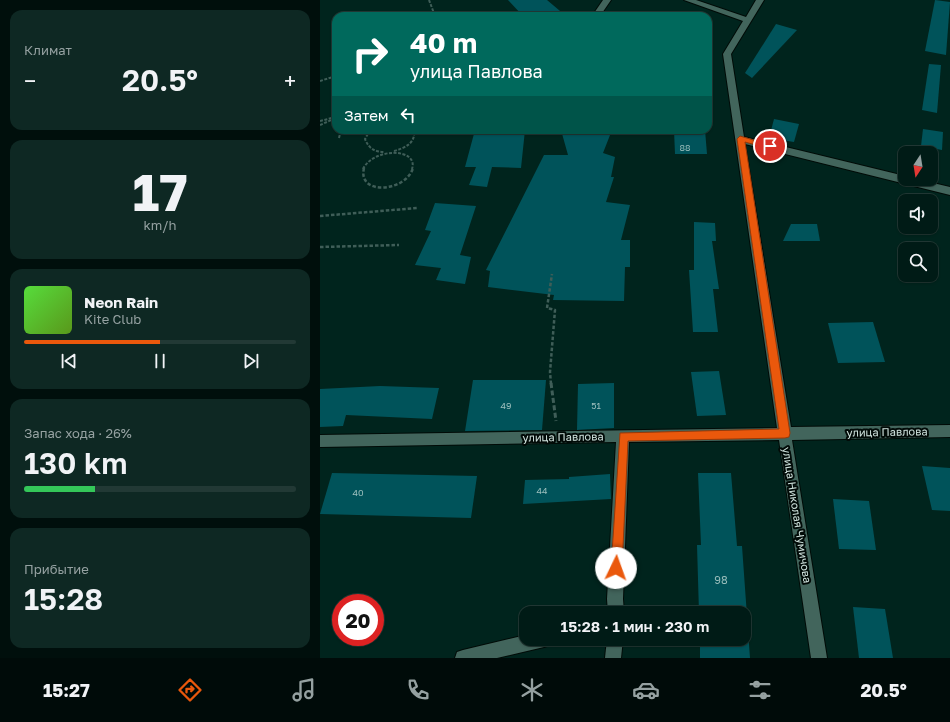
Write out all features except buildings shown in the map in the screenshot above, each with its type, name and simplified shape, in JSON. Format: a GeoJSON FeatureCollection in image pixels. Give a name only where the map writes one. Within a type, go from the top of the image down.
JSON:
{"type":"FeatureCollection","features":[{"type":"Feature","properties":{"kind":"street"},"geometry":{"type":"LineString","coordinates":[[599,12],[607,0]]}},
{"type":"Feature","properties":{"kind":"street"},"geometry":{"type":"LineString","coordinates":[[688,0],[748,20]]}},
{"type":"Feature","properties":{"kind":"street","name":"улица Николая Чумичова"},"geometry":{"type":"LineString","coordinates":[[760,0],[727,54],[819,658]]}},
{"type":"Feature","properties":{"kind":"street"},"geometry":{"type":"LineString","coordinates":[[740,139],[950,191]]}},
{"type":"Feature","properties":{"kind":"street","name":"улица Павлова"},"geometry":{"type":"LineString","coordinates":[[320,441],[950,430]]}},
{"type":"Feature","properties":{"kind":"street"},"geometry":{"type":"LineString","coordinates":[[616,606],[623,436]]}},
{"type":"Feature","properties":{"kind":"street"},"geometry":{"type":"LineString","coordinates":[[463,658],[485,655],[519,646]]}},
{"type":"Feature","properties":{"kind":"street"},"geometry":{"type":"LineString","coordinates":[[613,658],[614,646]]}},
{"type":"Feature","properties":{"kind":"path"},"geometry":{"type":"LineString","coordinates":[[429,0],[434,12]]}},
{"type":"Feature","properties":{"kind":"path"},"geometry":{"type":"LineString","coordinates":[[320,81],[332,77]]}},
{"type":"Feature","properties":{"kind":"path"},"geometry":{"type":"LineString","coordinates":[[320,121],[332,118]]}},
{"type":"Feature","properties":{"kind":"path"},"geometry":{"type":"LineString","coordinates":[[320,125],[332,119]]}},
{"type":"Feature","properties":{"kind":"path"},"geometry":{"type":"LineString","coordinates":[[339,138],[340,134]]}},
{"type":"Feature","properties":{"kind":"path"},"geometry":{"type":"LineString","coordinates":[[368,134],[365,139],[367,145],[372,150],[389,152],[407,155],[413,160],[414,167],[412,174],[405,180],[387,188],[377,187],[368,184],[363,180],[362,173],[364,166],[374,157],[389,152],[407,146],[413,140],[415,134]]}},
{"type":"Feature","properties":{"kind":"path"},"geometry":{"type":"LineString","coordinates":[[320,216],[417,208]]}},
{"type":"Feature","properties":{"kind":"path"},"geometry":{"type":"LineString","coordinates":[[320,247],[399,244]]}},
{"type":"Feature","properties":{"kind":"path"},"geometry":{"type":"LineString","coordinates":[[552,274],[547,308],[555,310],[550,372],[555,411],[556,437]]}},
{"type":"Feature","properties":{"kind":"route"},"geometry":{"type":"LineString","coordinates":[[616,568],[623,436],[785,433],[740,139],[770,146]]}}]}
